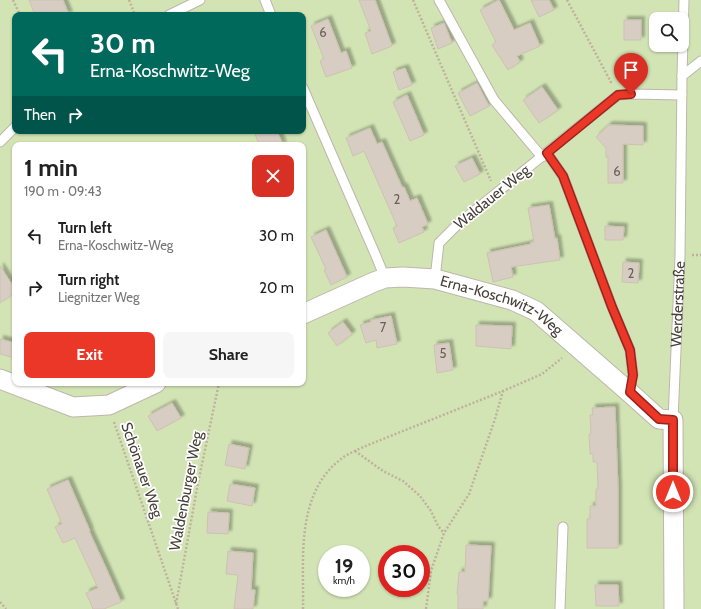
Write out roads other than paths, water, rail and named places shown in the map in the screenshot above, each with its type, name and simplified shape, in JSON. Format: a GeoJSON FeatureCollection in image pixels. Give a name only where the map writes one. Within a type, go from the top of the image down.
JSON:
{"type":"FeatureCollection","features":[{"type":"Feature","properties":{"kind":"street","name":"Erna-Koschwitz-Weg"},"geometry":{"type":"LineString","coordinates":[[306,313],[385,278],[402,277],[435,279],[512,300],[536,311],[659,419],[673,420]]}},
{"type":"Feature","properties":{"kind":"street"},"geometry":{"type":"LineString","coordinates":[[0,379],[12,384]]}},
{"type":"Feature","properties":{"kind":"street"},"geometry":{"type":"LineString","coordinates":[[18,386],[73,407],[109,405],[150,386]]}},
{"type":"Feature","properties":{"kind":"street","name":"Werderstraße"},"geometry":{"type":"LineString","coordinates":[[673,420],[674,609]]}},
{"type":"Feature","properties":{"kind":"lane"},"geometry":{"type":"LineString","coordinates":[[175,12],[200,0]]}},
{"type":"Feature","properties":{"kind":"lane"},"geometry":{"type":"LineString","coordinates":[[265,0],[271,12]]}},
{"type":"Feature","properties":{"kind":"lane"},"geometry":{"type":"LineString","coordinates":[[439,0],[494,100],[563,176],[612,307],[630,350],[633,375],[630,392]]}},
{"type":"Feature","properties":{"kind":"lane","name":"Werderstraße"},"geometry":{"type":"LineString","coordinates":[[673,420],[680,256],[684,0]]}},
{"type":"Feature","properties":{"kind":"lane"},"geometry":{"type":"LineString","coordinates":[[682,76],[701,61]]}},
{"type":"Feature","properties":{"kind":"lane"},"geometry":{"type":"LineString","coordinates":[[306,95],[385,278]]}},
{"type":"Feature","properties":{"kind":"lane","name":"Waldauer Weg"},"geometry":{"type":"LineString","coordinates":[[435,279],[439,243],[458,224],[496,192],[545,155],[618,95],[682,95]]}},
{"type":"Feature","properties":{"kind":"lane"},"geometry":{"type":"LineString","coordinates":[[0,142],[12,130]]}},
{"type":"Feature","properties":{"kind":"lane"},"geometry":{"type":"LineString","coordinates":[[560,609],[563,527]]}}]}
